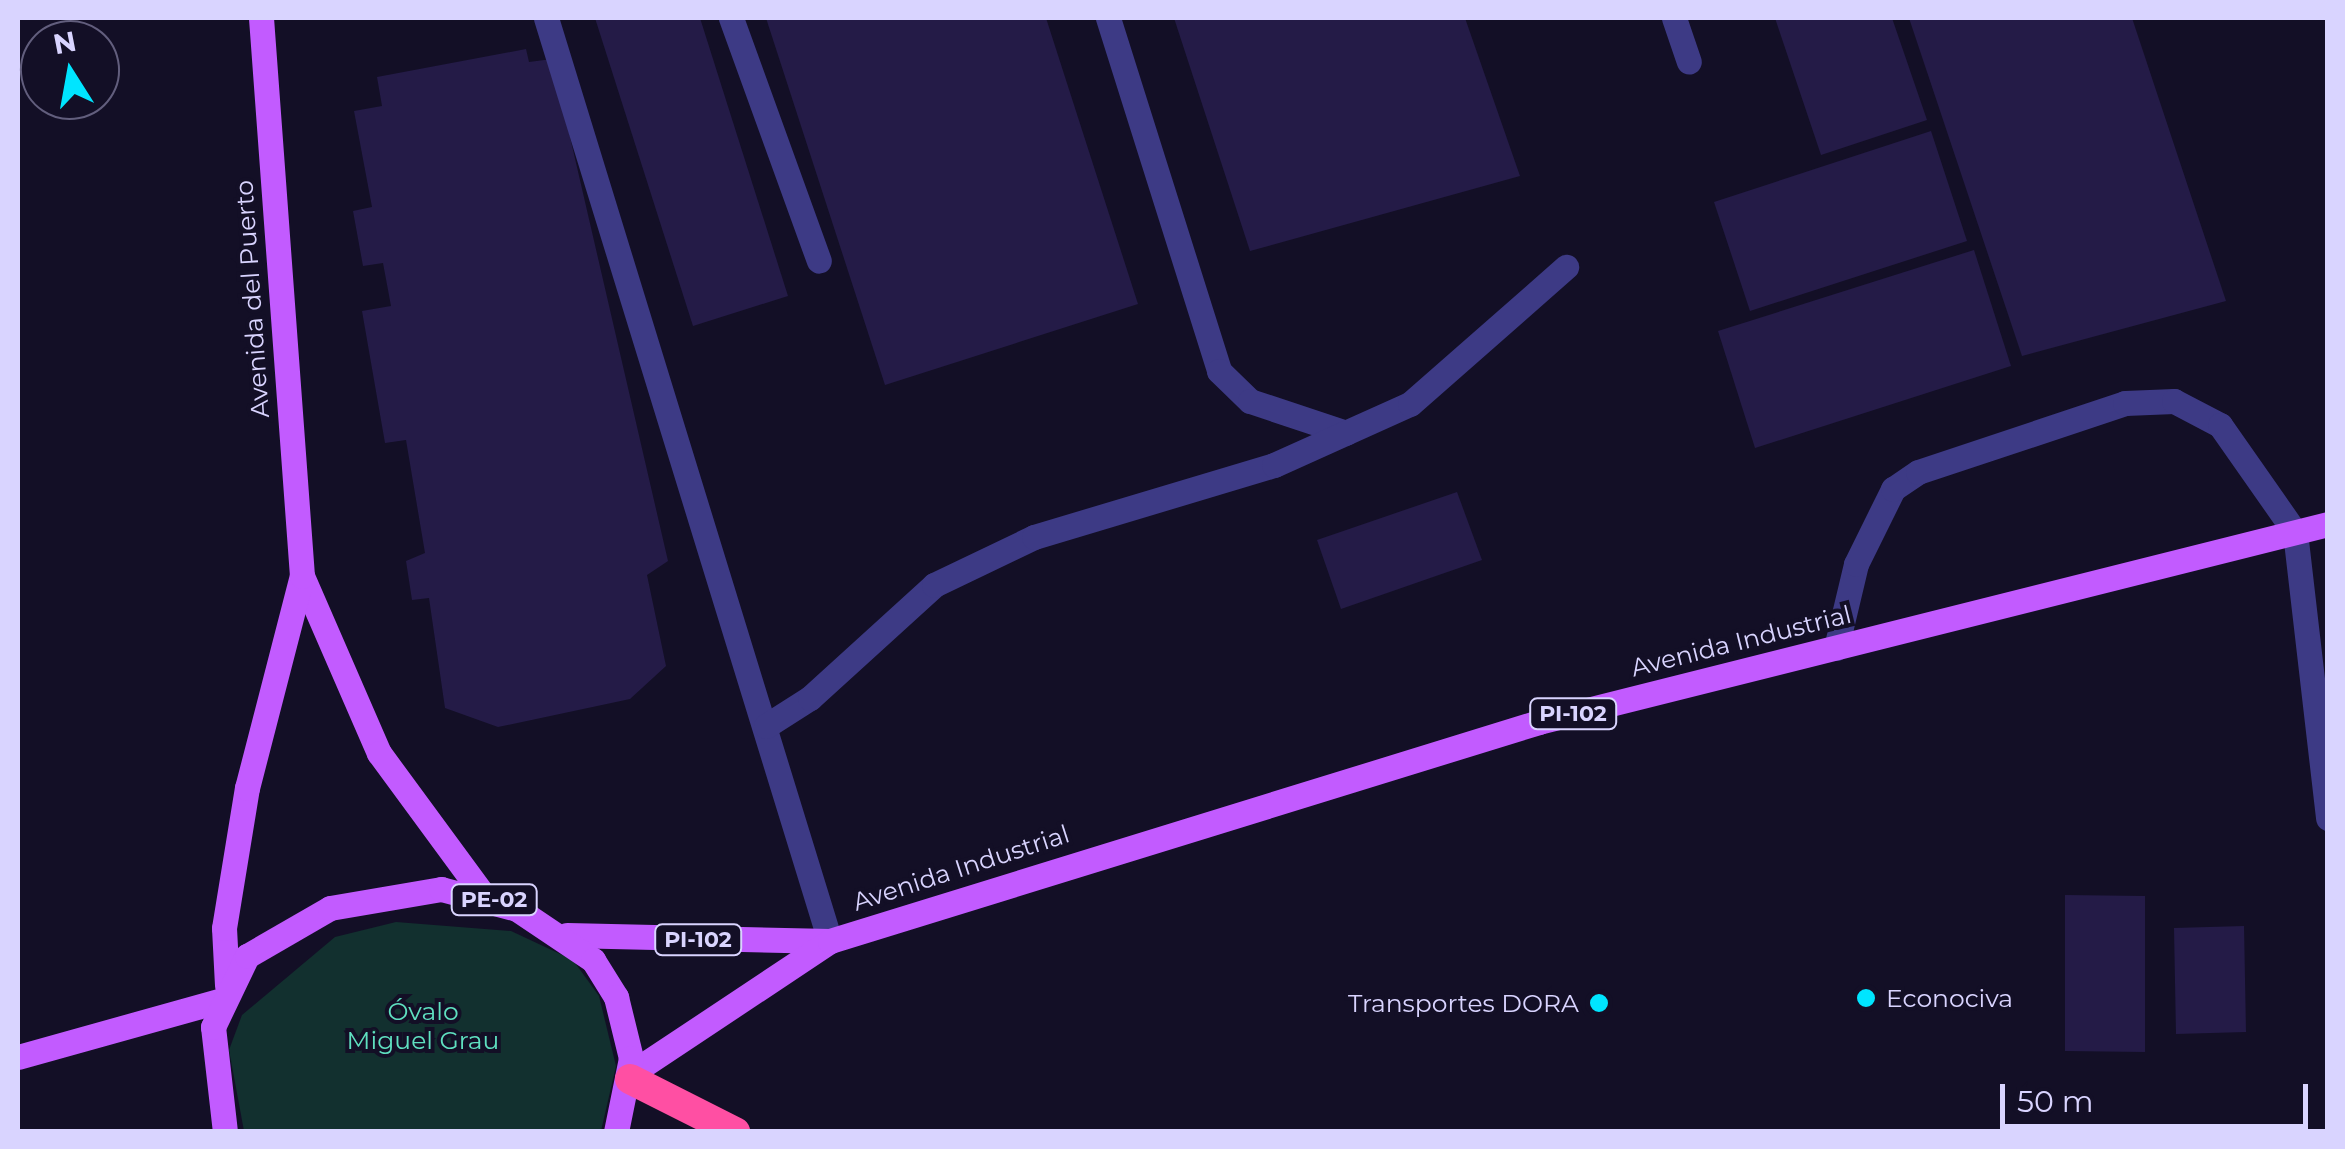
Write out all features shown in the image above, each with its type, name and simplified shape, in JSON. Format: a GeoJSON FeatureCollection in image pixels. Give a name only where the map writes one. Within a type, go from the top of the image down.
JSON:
{"type":"FeatureCollection","features":[{"type":"Feature","properties":{"kind":"highway"},"geometry":{"type":"LineString","coordinates":[[630,1077],[735,1132]]}},
{"type":"Feature","properties":{"kind":"main road","name":"Avenida del Puerto"},"geometry":{"type":"LineString","coordinates":[[223,993],[224,928],[247,788],[302,576],[261,18]]}},
{"type":"Feature","properties":{"kind":"main road","name":"Avenida Industrial"},"geometry":{"type":"LineString","coordinates":[[630,1077],[830,942],[1539,722],[2328,524]]}},
{"type":"Feature","properties":{"kind":"main road","name":"Avenida del Puerto"},"geometry":{"type":"LineString","coordinates":[[302,576],[379,753],[484,896]]}},
{"type":"Feature","properties":{"kind":"main road","name":"PE-02"},"geometry":{"type":"LineString","coordinates":[[225,1132],[210,1058],[223,993],[268,939],[330,908],[385,893],[484,896],[566,935],[616,997],[630,1077],[616,1132]]}},
{"type":"Feature","properties":{"kind":"main road","name":"Avenida Industrial"},"geometry":{"type":"LineString","coordinates":[[566,935],[830,942]]}},
{"type":"Feature","properties":{"kind":"main road"},"geometry":{"type":"LineString","coordinates":[[18,1057],[223,993]]}},
{"type":"Feature","properties":{"kind":"street"},"geometry":{"type":"LineString","coordinates":[[546,18],[830,942]]}},
{"type":"Feature","properties":{"kind":"street"},"geometry":{"type":"LineString","coordinates":[[731,18],[818,261]]}},
{"type":"Feature","properties":{"kind":"street"},"geometry":{"type":"LineString","coordinates":[[1108,18],[1220,371],[1250,401],[1346,433]]}},
{"type":"Feature","properties":{"kind":"street"},"geometry":{"type":"LineString","coordinates":[[1674,18],[1689,62]]}},
{"type":"Feature","properties":{"kind":"street"},"geometry":{"type":"LineString","coordinates":[[766,726],[810,698],[934,585],[1034,537],[1274,466],[1410,404],[1566,267]]}},
{"type":"Feature","properties":{"kind":"street"},"geometry":{"type":"LineString","coordinates":[[1836,648],[1869,530],[1892,490],[1918,472],[2125,403],[2174,402],[2220,425],[2295,532],[2328,818]]}},
{"type":"Feature","properties":{"kind":"green space","name":"Óvalo Miguel Grau"},"geometry":{"type":"Polygon","coordinates":[[[396,922],[511,931],[573,960],[599,996],[616,1066],[601,1131],[244,1131],[229,1050],[242,1015],[335,937],[396,922]]]}},
{"type":"Feature","properties":{"kind":"building"},"geometry":{"type":"Polygon","coordinates":[[[595,18],[700,18],[788,296],[693,326],[595,18]]]}},
{"type":"Feature","properties":{"kind":"building"},"geometry":{"type":"Polygon","coordinates":[[[766,18],[1046,18],[1138,304],[885,385],[766,18]]]}},
{"type":"Feature","properties":{"kind":"building"},"geometry":{"type":"Polygon","coordinates":[[[1174,18],[1465,18],[1520,176],[1250,251],[1174,18]]]}},
{"type":"Feature","properties":{"kind":"building"},"geometry":{"type":"Polygon","coordinates":[[[1775,18],[1892,18],[1927,120],[1821,155],[1775,18]]]}},
{"type":"Feature","properties":{"kind":"building"},"geometry":{"type":"Polygon","coordinates":[[[1909,18],[2132,18],[2226,301],[2022,356],[1909,18]]]}},
{"type":"Feature","properties":{"kind":"building"},"geometry":{"type":"Polygon","coordinates":[[[526,49],[529,62],[552,59],[668,561],[647,575],[666,666],[630,699],[498,727],[445,708],[429,598],[412,600],[406,561],[425,553],[406,440],[385,443],[362,311],[391,306],[383,263],[363,266],[353,211],[372,207],[354,111],[382,106],[377,77],[526,49]]]}},
{"type":"Feature","properties":{"kind":"building"},"geometry":{"type":"Polygon","coordinates":[[[1931,131],[1967,241],[1750,311],[1714,202],[1931,131]]]}},
{"type":"Feature","properties":{"kind":"building"},"geometry":{"type":"Polygon","coordinates":[[[1974,250],[2011,366],[1755,448],[1718,331],[1974,250]]]}},
{"type":"Feature","properties":{"kind":"building"},"geometry":{"type":"Polygon","coordinates":[[[1457,492],[1482,560],[1341,609],[1317,540],[1457,492]]]}},
{"type":"Feature","properties":{"kind":"building"},"geometry":{"type":"Polygon","coordinates":[[[2065,895],[2145,896],[2145,1052],[2065,1051],[2065,895]]]}},
{"type":"Feature","properties":{"kind":"building"},"geometry":{"type":"Polygon","coordinates":[[[2244,926],[2246,1032],[2176,1034],[2174,928],[2244,926]]]}},
{"type":"Feature","properties":{"kind":"place","name":"Econociva"},"geometry":{"type":"Point","coordinates":[1866,998]}},
{"type":"Feature","properties":{"kind":"place","name":"Transportes DORA"},"geometry":{"type":"Point","coordinates":[1599,1003]}}]}
